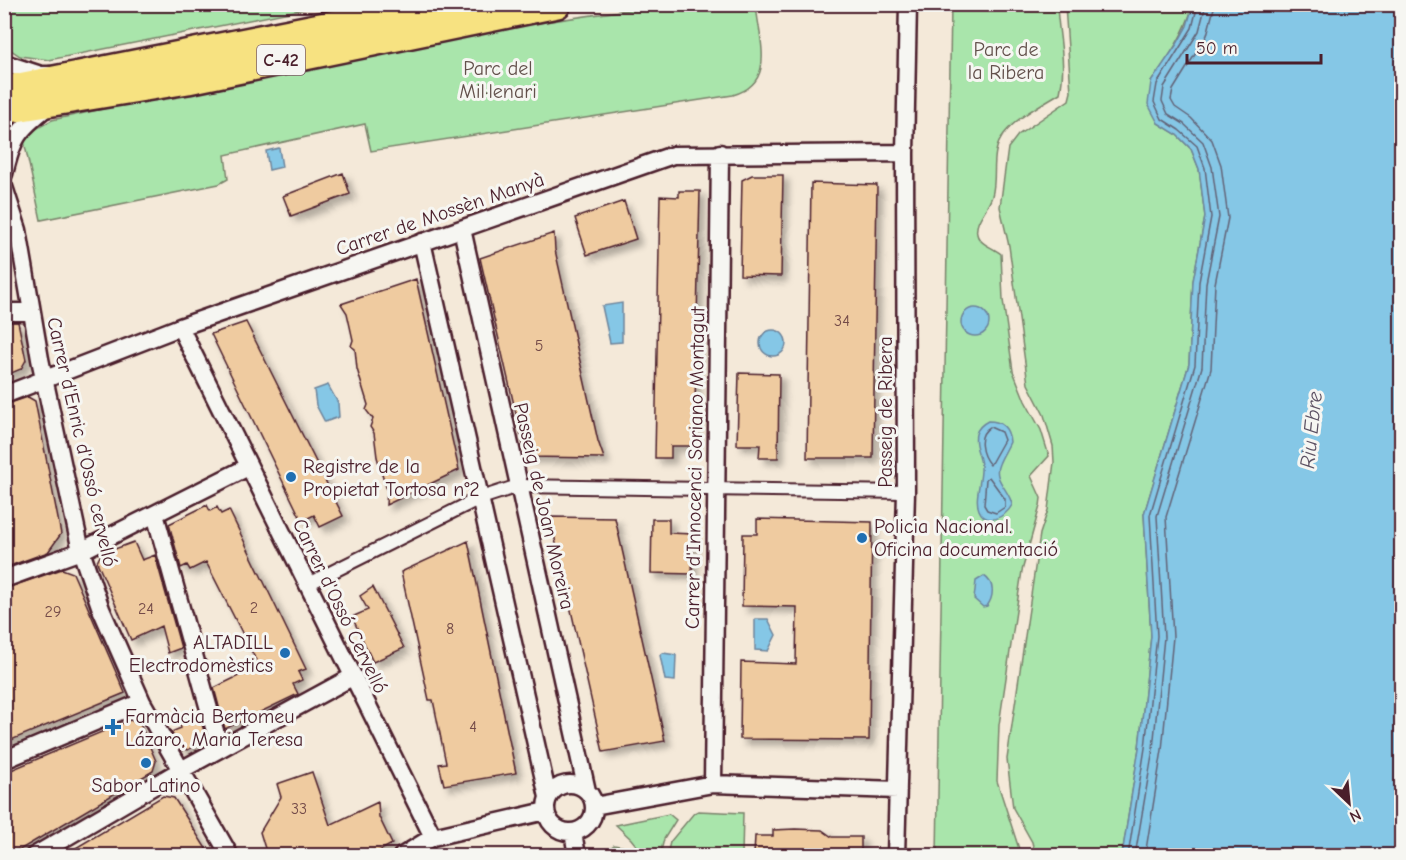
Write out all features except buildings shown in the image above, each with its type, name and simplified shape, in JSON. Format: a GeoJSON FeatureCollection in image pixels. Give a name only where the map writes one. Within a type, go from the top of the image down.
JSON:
{"type":"FeatureCollection","features":[{"type":"Feature","properties":{"kind":"main road","name":"C-42"},"geometry":{"type":"LineString","coordinates":[[4,90],[436,4]]}},
{"type":"Feature","properties":{"kind":"main road","name":"C-42"},"geometry":{"type":"LineString","coordinates":[[4,110],[188,80],[557,4]]}},
{"type":"Feature","properties":{"kind":"street","name":"Passeig de Ribera"},"geometry":{"type":"LineString","coordinates":[[896,855],[906,492],[905,153],[908,4]]}},
{"type":"Feature","properties":{"kind":"street"},"geometry":{"type":"LineString","coordinates":[[4,63],[41,75],[81,75]]}},
{"type":"Feature","properties":{"kind":"street"},"geometry":{"type":"LineString","coordinates":[[4,174],[13,141],[30,120],[56,100]]}},
{"type":"Feature","properties":{"kind":"street","name":"Carrer d'Innocenci Soriano Montagut"},"geometry":{"type":"LineString","coordinates":[[713,784],[720,153]]}},
{"type":"Feature","properties":{"kind":"street","name":"Carrer de Mossèn Manyà"},"geometry":{"type":"LineString","coordinates":[[4,395],[180,327],[673,155],[905,153]]}},
{"type":"Feature","properties":{"kind":"street","name":"Carrer d'Enric d'Ossó cervelló"},"geometry":{"type":"LineString","coordinates":[[4,187],[18,230],[44,379],[81,551],[101,609],[142,702],[230,855]]}},
{"type":"Feature","properties":{"kind":"street","name":"Passeig de Joan Moreira"},"geometry":{"type":"LineString","coordinates":[[462,229],[590,798]]}},
{"type":"Feature","properties":{"kind":"street"},"geometry":{"type":"LineString","coordinates":[[402,855],[433,837],[547,804],[558,787],[566,784],[575,784],[590,798],[594,814],[588,825],[573,832],[555,827],[547,804],[422,242]]}},
{"type":"Feature","properties":{"kind":"street"},"geometry":{"type":"LineString","coordinates":[[4,312],[31,312]]}},
{"type":"Feature","properties":{"kind":"street","name":"Carrer d'Ossó Cervelló"},"geometry":{"type":"LineString","coordinates":[[180,327],[433,837]]}},
{"type":"Feature","properties":{"kind":"street"},"geometry":{"type":"LineString","coordinates":[[4,579],[81,551],[248,467]]}},
{"type":"Feature","properties":{"kind":"street"},"geometry":{"type":"LineString","coordinates":[[306,585],[478,499],[518,486],[906,492]]}},
{"type":"Feature","properties":{"kind":"street"},"geometry":{"type":"LineString","coordinates":[[155,514],[220,749]]}},
{"type":"Feature","properties":{"kind":"street"},"geometry":{"type":"LineString","coordinates":[[34,855],[181,770],[352,677]]}},
{"type":"Feature","properties":{"kind":"street"},"geometry":{"type":"LineString","coordinates":[[4,760],[142,702]]}},
{"type":"Feature","properties":{"kind":"street"},"geometry":{"type":"LineString","coordinates":[[590,798],[713,784],[898,790]]}},
{"type":"Feature","properties":{"kind":"street"},"geometry":{"type":"LineString","coordinates":[[573,832],[577,855]]}},
{"type":"Feature","properties":{"kind":"green space"},"geometry":{"type":"Polygon","coordinates":[[[5,4],[325,5],[49,60],[20,56],[5,46],[5,4]]]}},
{"type":"Feature","properties":{"kind":"green space","name":"Parc del Mil·lenari"},"geometry":{"type":"Polygon","coordinates":[[[668,4],[756,5],[762,59],[756,81],[747,89],[733,95],[371,151],[365,124],[225,155],[228,179],[219,184],[41,220],[24,141],[34,130],[52,120],[343,57],[483,31],[668,4]]]}},
{"type":"Feature","properties":{"kind":"green space","name":"Parc de la Ribera"},"geometry":{"type":"Polygon","coordinates":[[[951,5],[1057,5],[1062,49],[1063,71],[1060,93],[1016,122],[999,141],[995,156],[992,196],[977,229],[978,237],[987,246],[1001,254],[1003,300],[1013,371],[1025,401],[1041,430],[1049,456],[1031,476],[1041,498],[1040,506],[1022,571],[999,725],[997,781],[1021,855],[937,856],[951,5]]]}},
{"type":"Feature","properties":{"kind":"green space"},"geometry":{"type":"Polygon","coordinates":[[[1065,5],[1193,5],[1181,36],[1151,82],[1158,123],[1176,134],[1191,149],[1199,169],[1205,217],[1193,281],[1189,364],[1144,514],[1151,636],[1139,748],[1122,855],[1035,855],[1032,842],[1013,808],[1007,759],[1040,534],[1048,510],[1054,462],[1053,446],[1044,415],[1028,384],[1009,246],[1000,207],[1008,148],[1018,135],[1069,100],[1071,92],[1065,5]]]}},
{"type":"Feature","properties":{"kind":"green space"},"geometry":{"type":"Polygon","coordinates":[[[698,811],[743,813],[742,855],[667,855],[670,842],[698,811]]]}},
{"type":"Feature","properties":{"kind":"green space"},"geometry":{"type":"Polygon","coordinates":[[[669,814],[676,820],[664,839],[660,855],[644,855],[616,825],[669,814]]]}},
{"type":"Feature","properties":{"kind":"green space"},"geometry":{"type":"Polygon","coordinates":[[[614,845],[630,848],[635,855],[602,855],[614,845]]]}},
{"type":"Feature","properties":{"kind":"water","name":"Riu Ebre"},"geometry":{"type":"Polygon","coordinates":[[[1193,5],[1401,5],[1401,855],[1122,855],[1139,748],[1151,636],[1144,514],[1189,364],[1193,281],[1205,217],[1199,169],[1191,149],[1176,134],[1158,123],[1148,104],[1151,82],[1187,26],[1193,5]]]}},
{"type":"Feature","properties":{"kind":"water"},"geometry":{"type":"Polygon","coordinates":[[[279,148],[282,167],[269,170],[266,151],[279,148]]]}},
{"type":"Feature","properties":{"kind":"water"},"geometry":{"type":"Polygon","coordinates":[[[622,303],[622,342],[610,343],[602,306],[622,303]]]}},
{"type":"Feature","properties":{"kind":"water"},"geometry":{"type":"Polygon","coordinates":[[[975,308],[985,312],[989,322],[985,332],[975,336],[965,332],[961,322],[965,312],[975,308]]]}},
{"type":"Feature","properties":{"kind":"water"},"geometry":{"type":"Polygon","coordinates":[[[773,330],[782,334],[786,343],[782,352],[773,356],[764,352],[760,343],[764,334],[773,330]]]}},
{"type":"Feature","properties":{"kind":"water"},"geometry":{"type":"Polygon","coordinates":[[[328,385],[338,403],[339,417],[325,422],[316,405],[314,390],[328,385]]]}},
{"type":"Feature","properties":{"kind":"water"},"geometry":{"type":"Polygon","coordinates":[[[988,421],[1001,424],[1009,437],[1010,442],[997,470],[1012,505],[1001,516],[991,519],[982,515],[978,505],[981,467],[975,438],[979,428],[988,421]]]}},
{"type":"Feature","properties":{"kind":"water"},"geometry":{"type":"Polygon","coordinates":[[[984,576],[992,586],[992,594],[987,606],[983,607],[974,599],[976,581],[984,576]]]}},
{"type":"Feature","properties":{"kind":"water"},"geometry":{"type":"Polygon","coordinates":[[[755,619],[768,619],[776,635],[768,651],[755,650],[755,619]]]}},
{"type":"Feature","properties":{"kind":"water"},"geometry":{"type":"Polygon","coordinates":[[[663,653],[676,655],[675,681],[665,680],[660,655],[663,653]]]}},
{"type":"Feature","properties":{"kind":"place","name":"Registre de la Propietat Tortosa n°2"},"geometry":{"type":"Point","coordinates":[291,477]}},
{"type":"Feature","properties":{"kind":"place","name":"Policia Nacional. Oficina documentació"},"geometry":{"type":"Point","coordinates":[862,538]}},
{"type":"Feature","properties":{"kind":"place","name":"ALTADILL Electrodomèstics"},"geometry":{"type":"Point","coordinates":[285,653]}},
{"type":"Feature","properties":{"kind":"place","name":"Farmàcia Bertomeu Lázaro, Maria Teresa"},"geometry":{"type":"Point","coordinates":[113,727]}},
{"type":"Feature","properties":{"kind":"place","name":"Sabor Latino"},"geometry":{"type":"Point","coordinates":[146,763]}}]}
